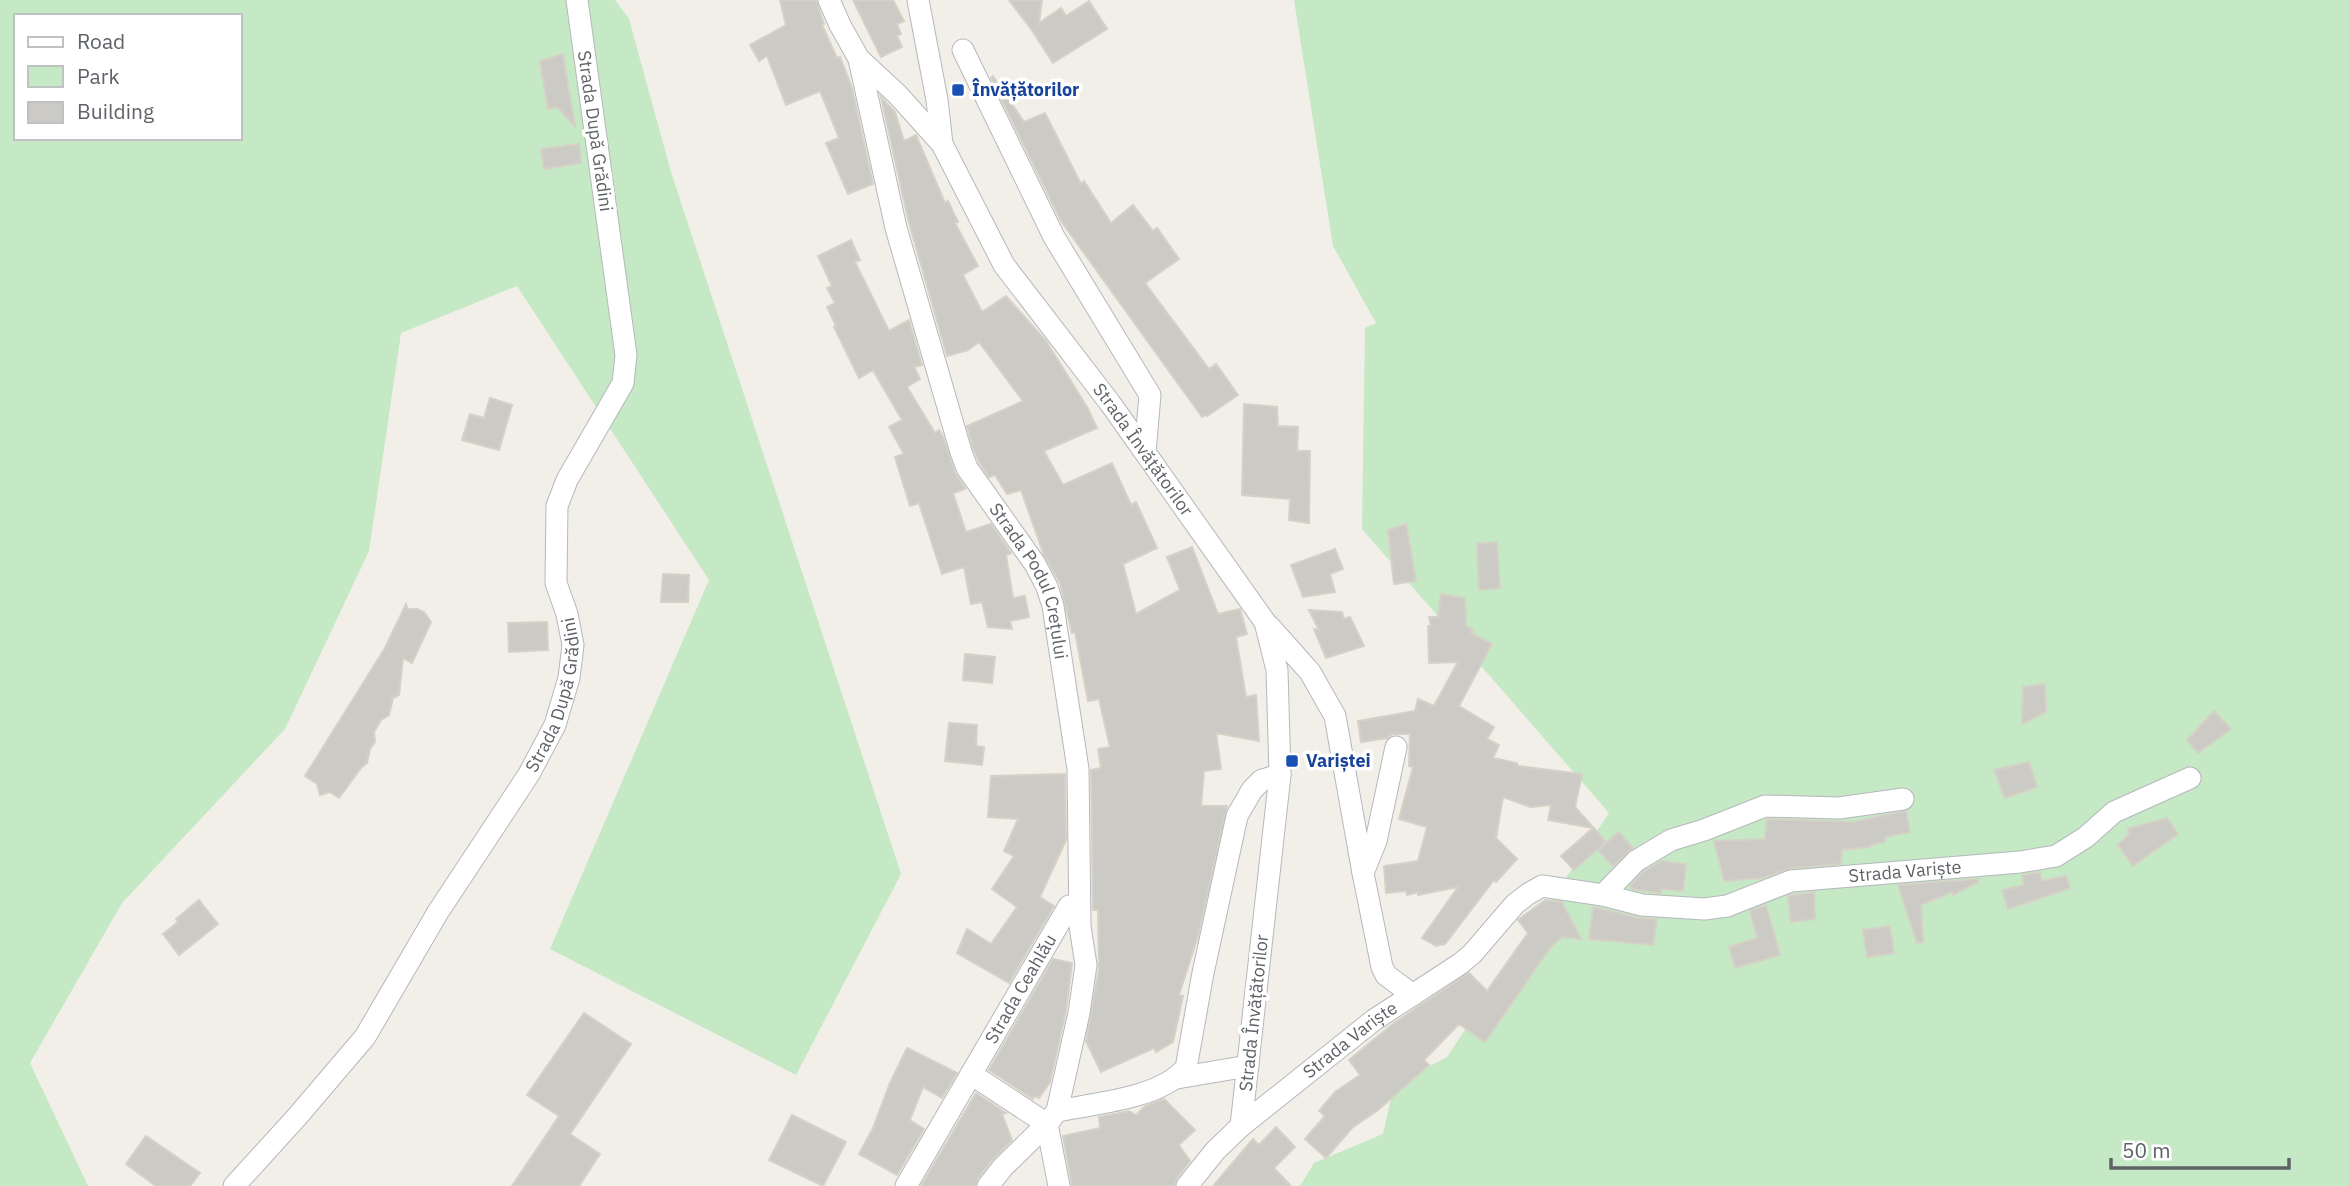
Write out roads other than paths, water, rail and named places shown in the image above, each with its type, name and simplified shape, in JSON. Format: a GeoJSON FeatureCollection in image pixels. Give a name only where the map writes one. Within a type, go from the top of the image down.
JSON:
{"type":"FeatureCollection","features":[{"type":"Feature","properties":{"kind":"street","name":"Strada După Grădini"},"geometry":{"type":"LineString","coordinates":[[234,1186],[365,1037],[438,912],[529,774],[555,725],[569,678],[573,645],[567,614],[556,583],[558,506],[567,480],[620,391],[626,370],[577,0]]}},
{"type":"Feature","properties":{"kind":"street","name":"Strada Podul Crețului"},"geometry":{"type":"LineString","coordinates":[[829,0],[859,59],[896,228],[961,452],[967,468],[1035,564],[1053,606],[1078,769],[1080,926],[1086,965],[1079,1013],[1052,1118],[1059,1186]]}},
{"type":"Feature","properties":{"kind":"street","name":"Strada Învățătorilor"},"geometry":{"type":"LineString","coordinates":[[918,0],[934,78],[942,144]]}},
{"type":"Feature","properties":{"kind":"street"},"geometry":{"type":"LineString","coordinates":[[963,50],[1054,237],[1150,395],[1145,452]]}},
{"type":"Feature","properties":{"kind":"street","name":"Strada Învățătorilor"},"geometry":{"type":"LineString","coordinates":[[859,59],[897,94],[942,144],[1004,265],[1110,403],[1265,622],[1278,670],[1280,775],[1241,1126]]}},
{"type":"Feature","properties":{"kind":"street"},"geometry":{"type":"LineString","coordinates":[[1265,622],[1310,672],[1335,716],[1382,967],[1386,975],[1413,995]]}},
{"type":"Feature","properties":{"kind":"street"},"geometry":{"type":"LineString","coordinates":[[1363,873],[1376,841],[1396,747]]}},
{"type":"Feature","properties":{"kind":"street"},"geometry":{"type":"LineString","coordinates":[[1177,1078],[1188,1059],[1203,973],[1237,816],[1252,790],[1262,780],[1280,775]]}},
{"type":"Feature","properties":{"kind":"street","name":"Strada Variște"},"geometry":{"type":"LineString","coordinates":[[1187,1186],[1241,1126],[1374,1020],[1472,954],[1515,905],[1542,887],[1603,895],[1642,905],[1704,909],[1727,906],[1791,881],[2020,862],[2056,856],[2086,836],[2114,812],[2190,778]]}},
{"type":"Feature","properties":{"kind":"street"},"geometry":{"type":"LineString","coordinates":[[1603,895],[1636,861],[1671,840],[1765,806],[1839,808],[1903,799]]}},
{"type":"Feature","properties":{"kind":"street","name":"Strada Ceahlău"},"geometry":{"type":"LineString","coordinates":[[906,1186],[1069,905]]}},
{"type":"Feature","properties":{"kind":"street"},"geometry":{"type":"LineString","coordinates":[[988,1186],[1052,1118],[1143,1093],[1177,1078],[1248,1066]]}},
{"type":"Feature","properties":{"kind":"street"},"geometry":{"type":"LineString","coordinates":[[971,1074],[1052,1118]]}},
{"type":"Feature","properties":{"kind":"place","name":"Învățătorilor"},"geometry":{"type":"Point","coordinates":[958,90]}},
{"type":"Feature","properties":{"kind":"place","name":"Variștei"},"geometry":{"type":"Point","coordinates":[1292,761]}}]}
